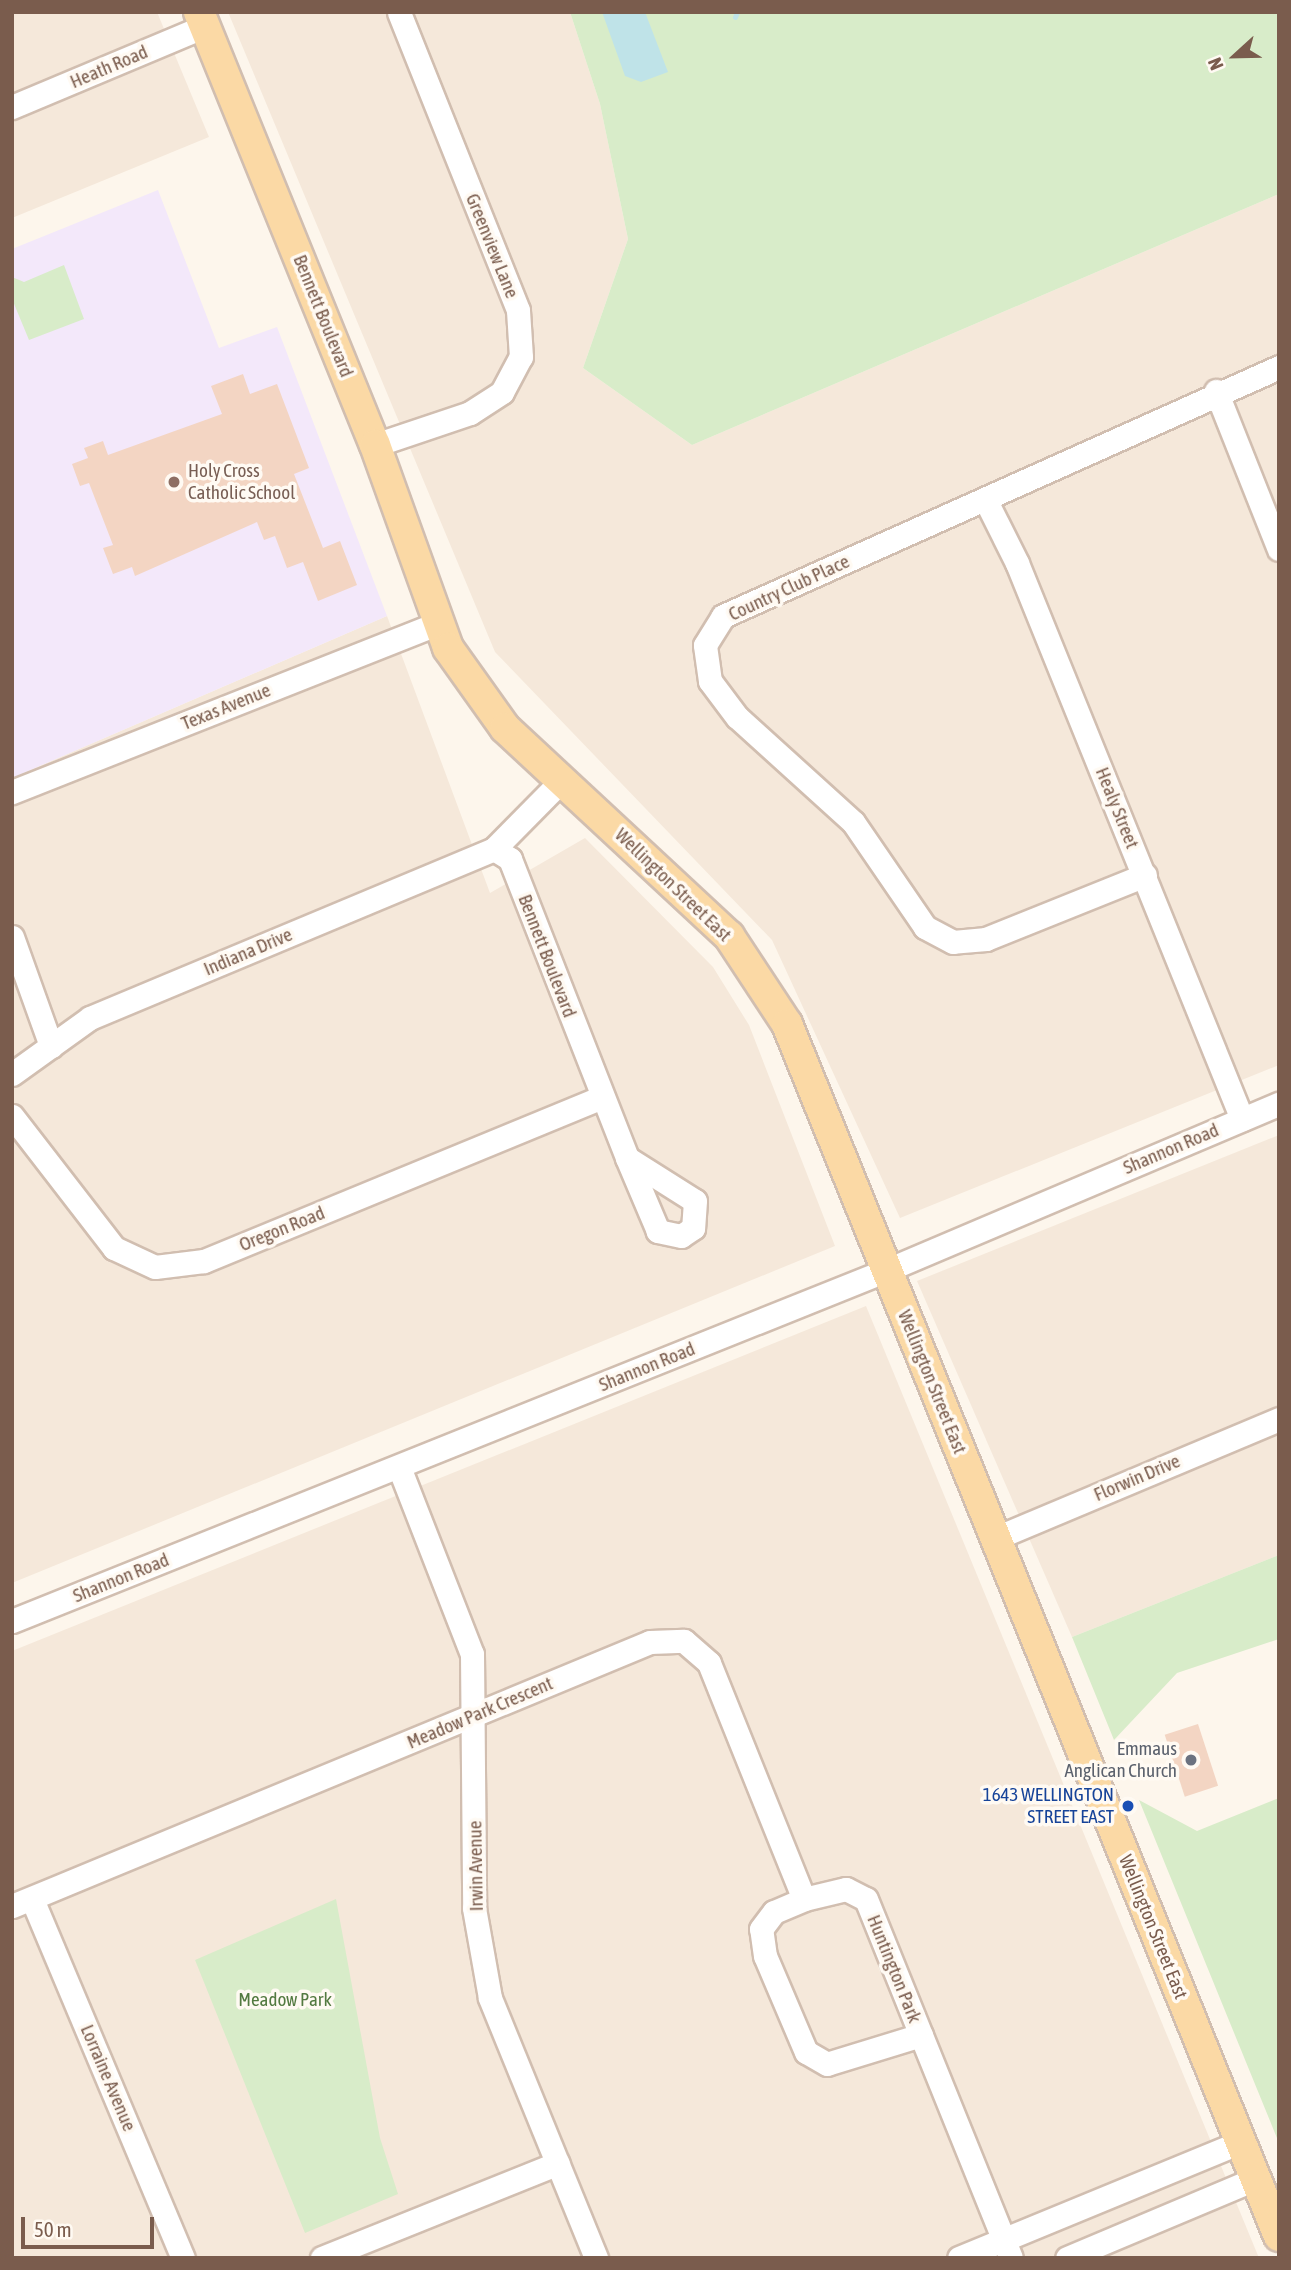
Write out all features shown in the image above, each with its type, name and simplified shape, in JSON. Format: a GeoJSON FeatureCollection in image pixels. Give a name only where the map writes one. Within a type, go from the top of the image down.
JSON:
{"type":"FeatureCollection","features":[{"type":"Feature","properties":{"kind":"main road","name":"Bennett Boulevard"},"geometry":{"type":"LineString","coordinates":[[202,19],[375,445],[439,623]]}},
{"type":"Feature","properties":{"kind":"main road","name":"Wellington Street East"},"geometry":{"type":"LineString","coordinates":[[439,623],[478,698],[561,781],[677,884],[763,981],[787,1024],[1279,2236]]}},
{"type":"Feature","properties":{"kind":"street","name":"Greenview Lane"},"geometry":{"type":"LineString","coordinates":[[375,445],[470,413],[502,392],[521,357],[517,310],[399,12]]}},
{"type":"Feature","properties":{"kind":"street","name":"Heath Road"},"geometry":{"type":"LineString","coordinates":[[12,107],[202,19]]}},
{"type":"Feature","properties":{"kind":"street","name":"Country Club Place"},"geometry":{"type":"LineString","coordinates":[[1145,875],[986,939],[953,942],[925,927],[853,822],[737,716],[710,681],[705,645],[723,616],[985,500],[1216,391],[1279,366]]}},
{"type":"Feature","properties":{"kind":"street"},"geometry":{"type":"LineString","coordinates":[[1216,391],[1279,549]]}},
{"type":"Feature","properties":{"kind":"street","name":"Healy Street"},"geometry":{"type":"LineString","coordinates":[[985,500],[1145,875],[1242,1119]]}},
{"type":"Feature","properties":{"kind":"street","name":"Texas Avenue"},"geometry":{"type":"LineString","coordinates":[[12,792],[439,623]]}},
{"type":"Feature","properties":{"kind":"street"},"geometry":{"type":"LineString","coordinates":[[494,849],[561,781]]}},
{"type":"Feature","properties":{"kind":"street","name":"Indiana Drive"},"geometry":{"type":"LineString","coordinates":[[12,1074],[90,1018],[494,849]]}},
{"type":"Feature","properties":{"kind":"street","name":"Bennett Boulevard"},"geometry":{"type":"LineString","coordinates":[[494,849],[510,859],[627,1158]]}},
{"type":"Feature","properties":{"kind":"street"},"geometry":{"type":"LineString","coordinates":[[12,937],[51,1046]]}},
{"type":"Feature","properties":{"kind":"street","name":"Oregon Road"},"geometry":{"type":"LineString","coordinates":[[12,1116],[114,1248],[155,1267],[204,1261],[602,1097]]}},
{"type":"Feature","properties":{"kind":"street","name":"Shannon Road"},"geometry":{"type":"LineString","coordinates":[[12,1621],[887,1270],[1279,1104]]}},
{"type":"Feature","properties":{"kind":"street","name":"Florwin Drive"},"geometry":{"type":"LineString","coordinates":[[996,1538],[1279,1419]]}},
{"type":"Feature","properties":{"kind":"street","name":"Irwin Avenue"},"geometry":{"type":"LineString","coordinates":[[398,1467],[472,1654],[476,1714],[474,1908],[491,1998],[596,2258]]}},
{"type":"Feature","properties":{"kind":"street","name":"Meadow Park Crescent"},"geometry":{"type":"LineString","coordinates":[[22,1902],[650,1642],[684,1641],[709,1663],[804,1899]]}},
{"type":"Feature","properties":{"kind":"street","name":"Huntington Park"},"geometry":{"type":"LineString","coordinates":[[921,2035],[827,2064],[806,2052],[765,1956],[761,1929],[775,1912],[804,1899],[846,1889],[866,1899],[921,2035],[1007,2248]]}},
{"type":"Feature","properties":{"kind":"street","name":"Lorraine Avenue"},"geometry":{"type":"LineString","coordinates":[[22,1902],[183,2258]]}},
{"type":"Feature","properties":{"kind":"street"},"geometry":{"type":"LineString","coordinates":[[959,2258],[1007,2248],[1241,2142]]}},
{"type":"Feature","properties":{"kind":"street"},"geometry":{"type":"LineString","coordinates":[[322,2258],[558,2163]]}},
{"type":"Feature","properties":{"kind":"street"},"geometry":{"type":"LineString","coordinates":[[1067,2258],[1255,2179]]}},
{"type":"Feature","properties":{"kind":"shaded area"},"geometry":{"type":"Polygon","coordinates":[[[12,12],[157,12],[209,137],[12,218],[12,12]]]}},
{"type":"Feature","properties":{"kind":"shaded area"},"geometry":{"type":"Polygon","coordinates":[[[228,12],[570,12],[600,104],[628,239],[583,368],[692,445],[1279,194],[1279,1065],[900,1218],[772,940],[495,652],[228,12]]]}},
{"type":"Feature","properties":{"kind":"shaded area","name":"Holy Cross Catholic School"},"geometry":{"type":"Polygon","coordinates":[[[158,190],[219,348],[277,327],[387,616],[12,778],[12,249],[158,190]]]}},
{"type":"Feature","properties":{"kind":"shaded area"},"geometry":{"type":"Polygon","coordinates":[[[387,616],[490,893],[585,838],[713,967],[749,1025],[835,1246],[12,1583],[12,778],[387,616]]]}},
{"type":"Feature","properties":{"kind":"shaded area"},"geometry":{"type":"Polygon","coordinates":[[[1279,1135],[1279,1555],[1072,1637],[917,1281],[1279,1135]]]}},
{"type":"Feature","properties":{"kind":"shaded area"},"geometry":{"type":"Polygon","coordinates":[[[866,1306],[1259,2258],[12,2258],[12,1651],[866,1306]]]}},
{"type":"Feature","properties":{"kind":"green space"},"geometry":{"type":"Polygon","coordinates":[[[570,12],[1279,12],[1279,194],[692,445],[583,368],[628,239],[600,104],[570,12]]]}},
{"type":"Feature","properties":{"kind":"green space"},"geometry":{"type":"Polygon","coordinates":[[[64,265],[84,319],[29,340],[12,299],[12,277],[24,282],[64,265]]]}},
{"type":"Feature","properties":{"kind":"green space"},"geometry":{"type":"Polygon","coordinates":[[[1279,1555],[1279,1639],[1177,1673],[1114,1740],[1072,1637],[1279,1555]]]}},
{"type":"Feature","properties":{"kind":"green space"},"geometry":{"type":"Polygon","coordinates":[[[1279,1798],[1279,2143],[1139,1800],[1197,1831],[1279,1798]]]}},
{"type":"Feature","properties":{"kind":"green space","name":"Meadow Park"},"geometry":{"type":"Polygon","coordinates":[[[336,1899],[380,2138],[398,2194],[305,2233],[195,1960],[336,1899]]]}},
{"type":"Feature","properties":{"kind":"water"},"geometry":{"type":"Polygon","coordinates":[[[602,12],[645,12],[668,72],[641,82],[625,76],[602,12]]]}},
{"type":"Feature","properties":{"kind":"building"},"geometry":{"type":"Polygon","coordinates":[[[243,374],[250,394],[277,384],[309,468],[294,474],[323,548],[340,541],[357,585],[318,601],[303,562],[287,568],[275,536],[264,540],[257,522],[135,576],[132,567],[113,574],[103,548],[113,545],[89,483],[80,486],[72,464],[88,458],[84,448],[103,441],[108,455],[222,414],[211,386],[243,374]]]}},
{"type":"Feature","properties":{"kind":"building","name":"Emmaus Anglican Church"},"geometry":{"type":"Polygon","coordinates":[[[1198,1724],[1218,1786],[1185,1797],[1165,1735],[1198,1724]]]}},
{"type":"Feature","properties":{"kind":"waterway"},"geometry":{"type":"LineString","coordinates":[[735,17],[737,12]]}},
{"type":"Feature","properties":{"kind":"place","name":"Holy Cross Catholic School"},"geometry":{"type":"Point","coordinates":[174,482]}},
{"type":"Feature","properties":{"kind":"place","name":"Emmaus Anglican Church"},"geometry":{"type":"Point","coordinates":[1191,1760]}},
{"type":"Feature","properties":{"kind":"place","name":"1643 WELLINGTON STREET EAST"},"geometry":{"type":"Point","coordinates":[1128,1806]}}]}
